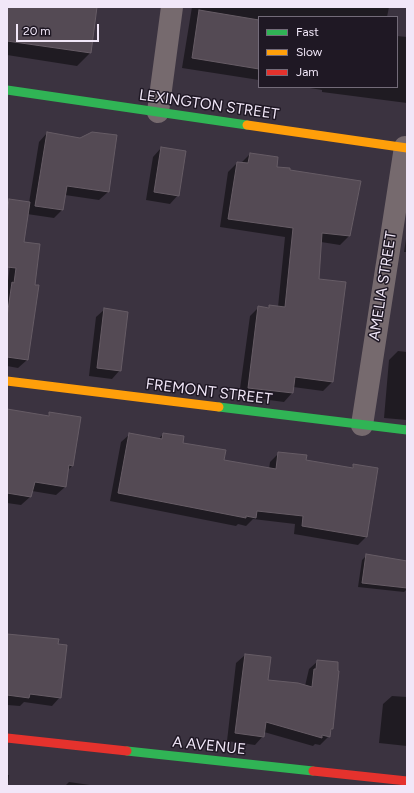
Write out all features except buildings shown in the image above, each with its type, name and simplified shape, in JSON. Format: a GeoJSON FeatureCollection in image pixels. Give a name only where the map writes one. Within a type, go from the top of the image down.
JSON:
{"type":"FeatureCollection","features":[{"type":"Feature","properties":{"kind":"street"},"geometry":{"type":"LineString","coordinates":[[158,112],[172,7]]}},
{"type":"Feature","properties":{"kind":"street","name":"LEXINGTON STREET"},"geometry":{"type":"LineString","coordinates":[[7,90],[406,148]]}},
{"type":"Feature","properties":{"kind":"street","name":"AMELIA STREET"},"geometry":{"type":"LineString","coordinates":[[362,425],[406,148]]}},
{"type":"Feature","properties":{"kind":"street","name":"FREMONT STREET"},"geometry":{"type":"LineString","coordinates":[[7,381],[407,430]]}},
{"type":"Feature","properties":{"kind":"street","name":"A AVENUE"},"geometry":{"type":"LineString","coordinates":[[7,738],[407,781]]}},
{"type":"Feature","properties":{"kind":"traffic: fast"},"geometry":{"type":"LineString","coordinates":[[7,90],[247,125]]}},
{"type":"Feature","properties":{"kind":"traffic: fast"},"geometry":{"type":"LineString","coordinates":[[219,407],[407,430]]}},
{"type":"Feature","properties":{"kind":"traffic: fast"},"geometry":{"type":"LineString","coordinates":[[127,751],[313,771]]}},
{"type":"Feature","properties":{"kind":"traffic: slow"},"geometry":{"type":"LineString","coordinates":[[247,125],[407,148]]}},
{"type":"Feature","properties":{"kind":"traffic: slow"},"geometry":{"type":"LineString","coordinates":[[7,381],[219,407]]}},
{"type":"Feature","properties":{"kind":"traffic: jam"},"geometry":{"type":"LineString","coordinates":[[7,738],[127,751]]}},
{"type":"Feature","properties":{"kind":"traffic: jam"},"geometry":{"type":"LineString","coordinates":[[313,771],[407,781]]}}]}
